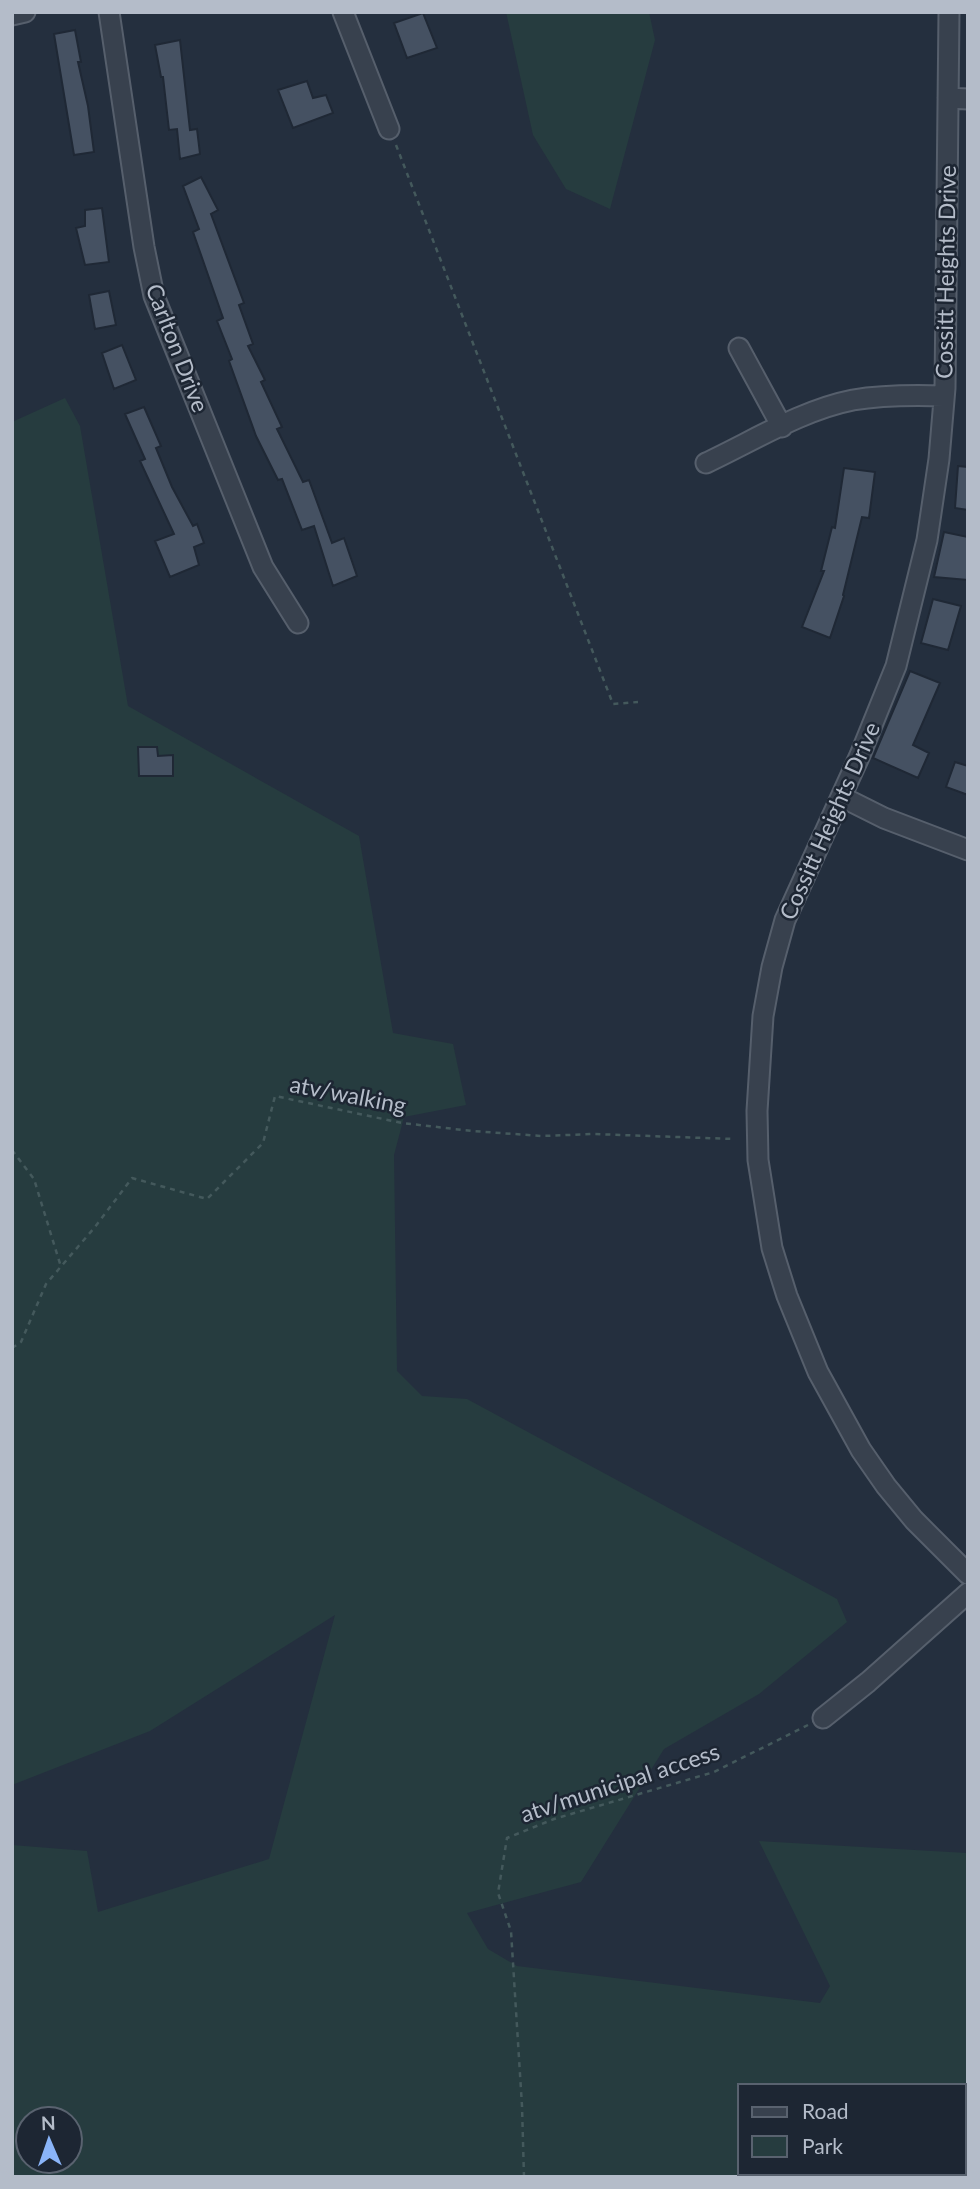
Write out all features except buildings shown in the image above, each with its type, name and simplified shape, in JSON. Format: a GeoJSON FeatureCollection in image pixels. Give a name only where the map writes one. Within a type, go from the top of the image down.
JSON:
{"type":"FeatureCollection","features":[{"type":"Feature","properties":{"kind":"street"},"geometry":{"type":"LineString","coordinates":[[12,15],[25,12]]}},
{"type":"Feature","properties":{"kind":"street","name":"Carlton Drive"},"geometry":{"type":"LineString","coordinates":[[109,12],[154,296],[263,567],[298,623]]}},
{"type":"Feature","properties":{"kind":"street"},"geometry":{"type":"LineString","coordinates":[[343,12],[390,129]]}},
{"type":"Feature","properties":{"kind":"street","name":"Cossitt Heights Drive"},"geometry":{"type":"LineString","coordinates":[[949,12],[958,99],[944,396],[932,511],[896,666],[842,797],[785,920],[772,967],[758,1062],[758,1160],[772,1248],[787,1296],[818,1372],[861,1450],[890,1491],[914,1520],[968,1574]]}},
{"type":"Feature","properties":{"kind":"street"},"geometry":{"type":"LineString","coordinates":[[739,348],[782,426]]}},
{"type":"Feature","properties":{"kind":"street"},"geometry":{"type":"LineString","coordinates":[[706,463],[815,411],[852,400],[904,395],[944,396]]}},
{"type":"Feature","properties":{"kind":"street"},"geometry":{"type":"LineString","coordinates":[[842,797],[884,818],[968,850]]}},
{"type":"Feature","properties":{"kind":"street"},"geometry":{"type":"LineString","coordinates":[[823,1718],[968,1594]]}},
{"type":"Feature","properties":{"kind":"path"},"geometry":{"type":"LineString","coordinates":[[390,129],[613,704],[638,702]]}},
{"type":"Feature","properties":{"kind":"path","name":"atv/walking"},"geometry":{"type":"LineString","coordinates":[[12,1348],[21,1342],[46,1284],[95,1227],[132,1178],[208,1199],[263,1143],[275,1096],[402,1123],[472,1131],[542,1136],[593,1134],[734,1139]]}},
{"type":"Feature","properties":{"kind":"path"},"geometry":{"type":"LineString","coordinates":[[12,1150],[34,1179],[61,1268]]}},
{"type":"Feature","properties":{"kind":"path","name":"atv/municipal access"},"geometry":{"type":"LineString","coordinates":[[524,2177],[511,1931],[498,1894],[507,1838],[554,1819],[714,1772],[823,1718]]}},
{"type":"Feature","properties":{"kind":"green space"},"geometry":{"type":"Polygon","coordinates":[[[506,12],[649,12],[655,40],[610,209],[566,189],[533,135],[506,12]]]}},
{"type":"Feature","properties":{"kind":"green space"},"geometry":{"type":"Polygon","coordinates":[[[65,398],[80,426],[128,706],[359,836],[393,1033],[453,1044],[466,1105],[404,1117],[394,1155],[397,1371],[422,1396],[467,1399],[837,1599],[847,1622],[759,1694],[664,1749],[581,1882],[467,1913],[488,1949],[517,1966],[820,2003],[830,1986],[759,1841],[967,1853],[968,2177],[12,2177],[12,1845],[87,1851],[98,1912],[269,1859],[335,1615],[150,1731],[12,1785],[12,422],[65,398]]]}}]}
